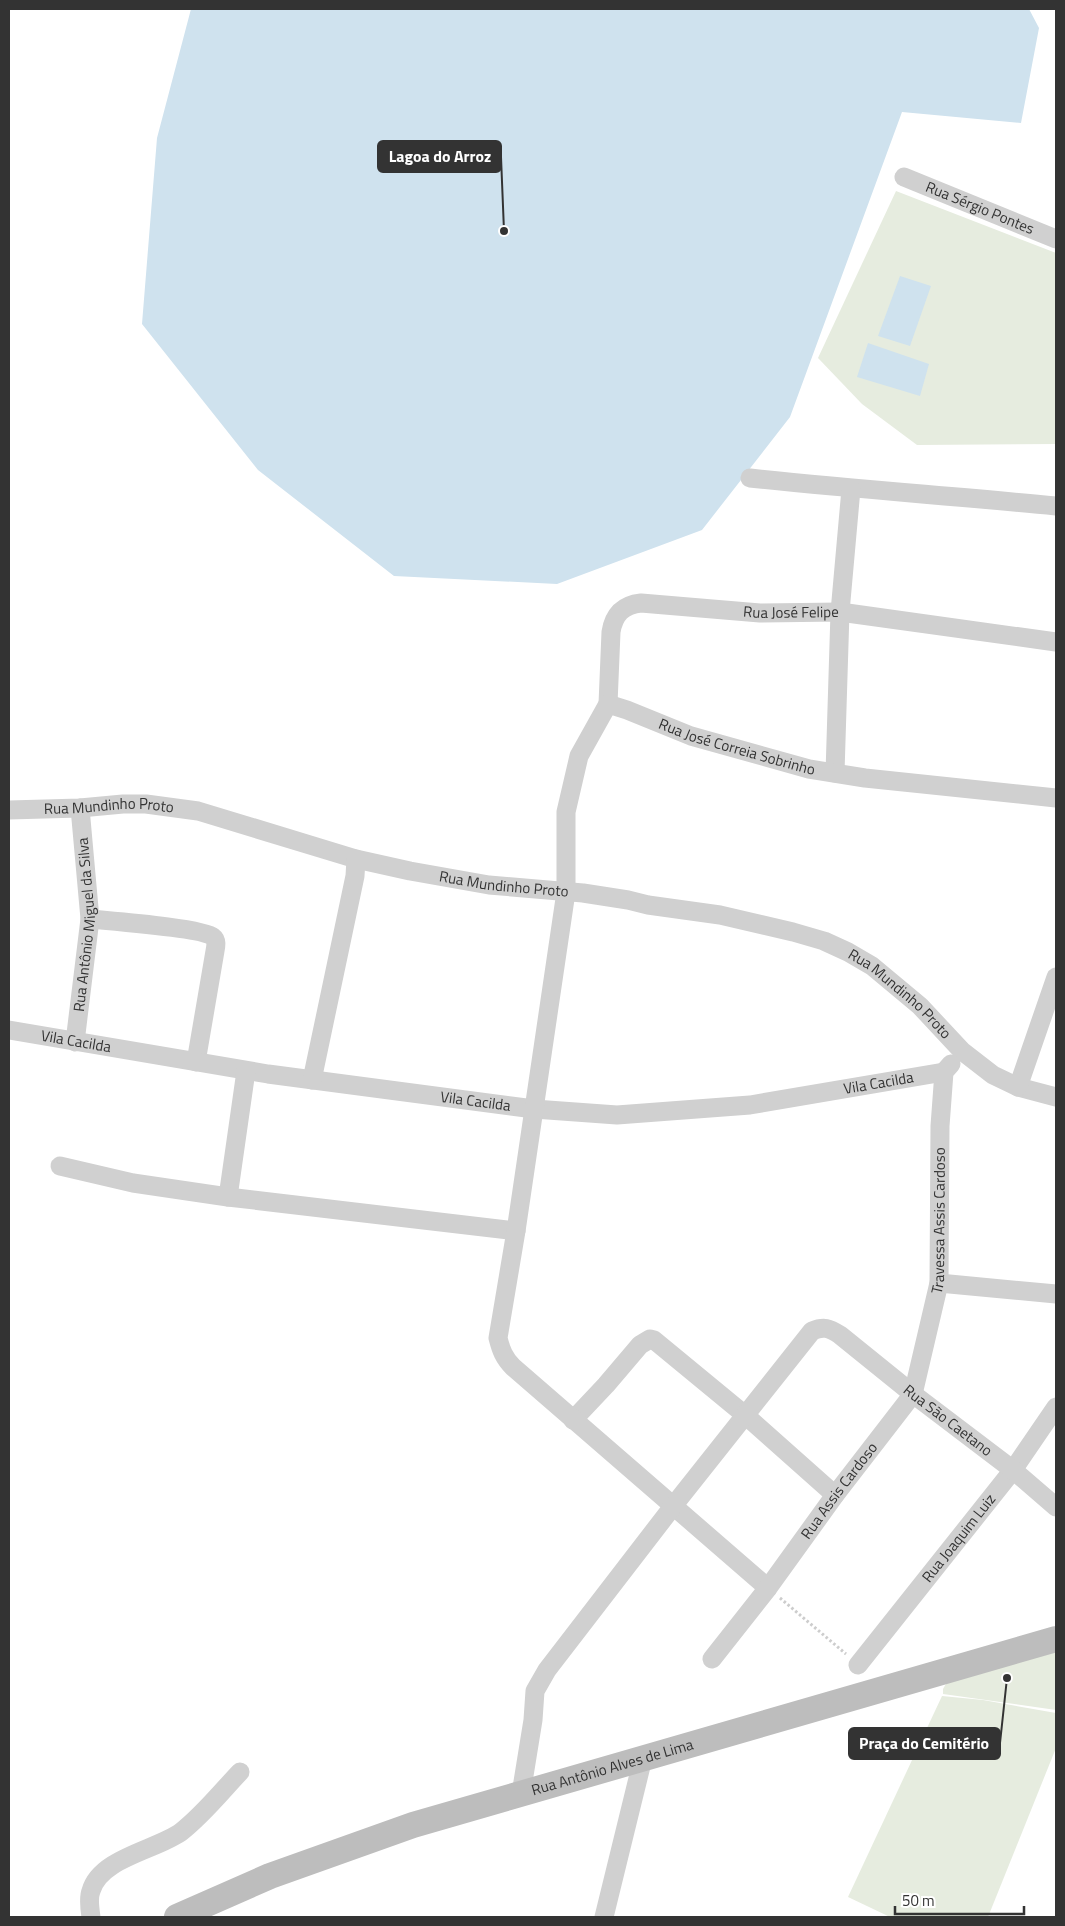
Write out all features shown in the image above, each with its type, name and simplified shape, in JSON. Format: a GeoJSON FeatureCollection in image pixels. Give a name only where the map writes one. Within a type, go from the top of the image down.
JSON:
{"type":"FeatureCollection","features":[{"type":"Feature","properties":{"kind":"main road","name":"Rua Antônio Alves de Lima"},"geometry":{"type":"LineString","coordinates":[[177,1917],[270,1876],[413,1825],[1054,1636]]}},
{"type":"Feature","properties":{"kind":"street","name":"Rua Sérgio Pontes"},"geometry":{"type":"LineString","coordinates":[[904,177],[1056,239]]}},
{"type":"Feature","properties":{"kind":"street"},"geometry":{"type":"LineString","coordinates":[[750,478],[851,489],[902,491],[1056,506]]}},
{"type":"Feature","properties":{"kind":"street"},"geometry":{"type":"LineString","coordinates":[[835,773],[840,612],[851,489]]}},
{"type":"Feature","properties":{"kind":"street","name":"Rua José Felipe"},"geometry":{"type":"LineString","coordinates":[[608,704],[613,622],[624,607],[631,604],[642,603],[760,613],[840,612],[1056,642]]}},
{"type":"Feature","properties":{"kind":"street"},"geometry":{"type":"LineString","coordinates":[[608,704],[579,756],[566,812],[566,888],[516,1231],[498,1338],[505,1359],[513,1367],[768,1588]]}},
{"type":"Feature","properties":{"kind":"street","name":"Rua José Correia Sobrinho"},"geometry":{"type":"LineString","coordinates":[[608,704],[691,736],[809,769],[1056,798]]}},
{"type":"Feature","properties":{"kind":"street","name":"Rua Mundinho Proto"},"geometry":{"type":"LineString","coordinates":[[9,810],[80,808],[123,804],[146,804],[198,810],[356,859],[410,871],[489,885],[566,888],[648,905],[720,915],[824,941],[872,966],[920,1006],[962,1052],[993,1075],[1018,1087],[1056,1097]]}},
{"type":"Feature","properties":{"kind":"street","name":"Rua Antônio Miguel da Silva"},"geometry":{"type":"LineString","coordinates":[[75,1042],[90,919],[80,808]]}},
{"type":"Feature","properties":{"kind":"street"},"geometry":{"type":"LineString","coordinates":[[312,1080],[355,876],[356,859]]}},
{"type":"Feature","properties":{"kind":"street"},"geometry":{"type":"LineString","coordinates":[[90,919],[206,932],[216,941],[196,1062]]}},
{"type":"Feature","properties":{"kind":"street"},"geometry":{"type":"LineString","coordinates":[[1018,1087],[1056,977]]}},
{"type":"Feature","properties":{"kind":"street","name":"Vila Cacilda"},"geometry":{"type":"LineString","coordinates":[[9,1030],[246,1071],[534,1109],[617,1115],[750,1105],[944,1072]]}},
{"type":"Feature","properties":{"kind":"street"},"geometry":{"type":"LineString","coordinates":[[944,1072],[962,1052]]}},
{"type":"Feature","properties":{"kind":"street"},"geometry":{"type":"LineString","coordinates":[[228,1197],[246,1071]]}},
{"type":"Feature","properties":{"kind":"street","name":"Travessa Assis Cardoso"},"geometry":{"type":"LineString","coordinates":[[913,1394],[938,1283],[940,1126],[944,1072]]}},
{"type":"Feature","properties":{"kind":"street"},"geometry":{"type":"LineString","coordinates":[[60,1166],[133,1183],[228,1197],[516,1231]]}},
{"type":"Feature","properties":{"kind":"street"},"geometry":{"type":"LineString","coordinates":[[938,1283],[1056,1294]]}},
{"type":"Feature","properties":{"kind":"street","name":"Rua São Caetano"},"geometry":{"type":"LineString","coordinates":[[745,1415],[812,1331],[827,1327],[840,1335],[913,1394],[1014,1470],[1056,1507]]}},
{"type":"Feature","properties":{"kind":"street"},"geometry":{"type":"LineString","coordinates":[[573,1420],[640,1345],[650,1339],[654,1340],[745,1415],[835,1495]]}},
{"type":"Feature","properties":{"kind":"street","name":"Rua Assis Cardoso"},"geometry":{"type":"LineString","coordinates":[[712,1659],[768,1588],[835,1495],[913,1394]]}},
{"type":"Feature","properties":{"kind":"street","name":"Rua Joaquim Luiz"},"geometry":{"type":"LineString","coordinates":[[858,1665],[1014,1470],[1056,1407]]}},
{"type":"Feature","properties":{"kind":"street"},"geometry":{"type":"LineString","coordinates":[[521,1794],[533,1720],[535,1691],[547,1670],[745,1415]]}},
{"type":"Feature","properties":{"kind":"street"},"geometry":{"type":"LineString","coordinates":[[604,1917],[643,1758]]}},
{"type":"Feature","properties":{"kind":"street"},"geometry":{"type":"LineString","coordinates":[[91,1917],[90,1891],[99,1875],[121,1860],[167,1841],[182,1831],[199,1817],[240,1772]]}},
{"type":"Feature","properties":{"kind":"path"},"geometry":{"type":"LineString","coordinates":[[768,1588],[858,1665]]}},
{"type":"Feature","properties":{"kind":"shaded area"},"geometry":{"type":"Polygon","coordinates":[[[896,191],[1056,253],[1056,444],[917,445],[862,404],[818,358],[896,191]]]}},
{"type":"Feature","properties":{"kind":"shaded area"},"geometry":{"type":"Polygon","coordinates":[[[1056,1652],[1056,1710],[943,1694],[943,1689],[947,1682],[1056,1652]]]}},
{"type":"Feature","properties":{"kind":"shaded area"},"geometry":{"type":"Polygon","coordinates":[[[942,1696],[983,1700],[1056,1713],[1056,1748],[988,1917],[890,1917],[848,1897],[942,1696]]]}},
{"type":"Feature","properties":{"kind":"water"},"geometry":{"type":"Polygon","coordinates":[[[191,9],[1029,9],[1039,28],[1021,123],[902,112],[790,417],[702,530],[557,584],[394,576],[258,470],[142,324],[157,138],[191,9]]]}},
{"type":"Feature","properties":{"kind":"water"},"geometry":{"type":"Polygon","coordinates":[[[900,276],[931,286],[910,346],[878,336],[900,276]]]}},
{"type":"Feature","properties":{"kind":"water"},"geometry":{"type":"Polygon","coordinates":[[[868,343],[929,364],[920,396],[857,377],[868,343]]]}},
{"type":"Feature","properties":{"kind":"place","name":"Lagoa do Arroz"},"geometry":{"type":"Point","coordinates":[504,231]}},
{"type":"Feature","properties":{"kind":"place","name":"Praça do Cemitério"},"geometry":{"type":"Point","coordinates":[1007,1678]}}]}
